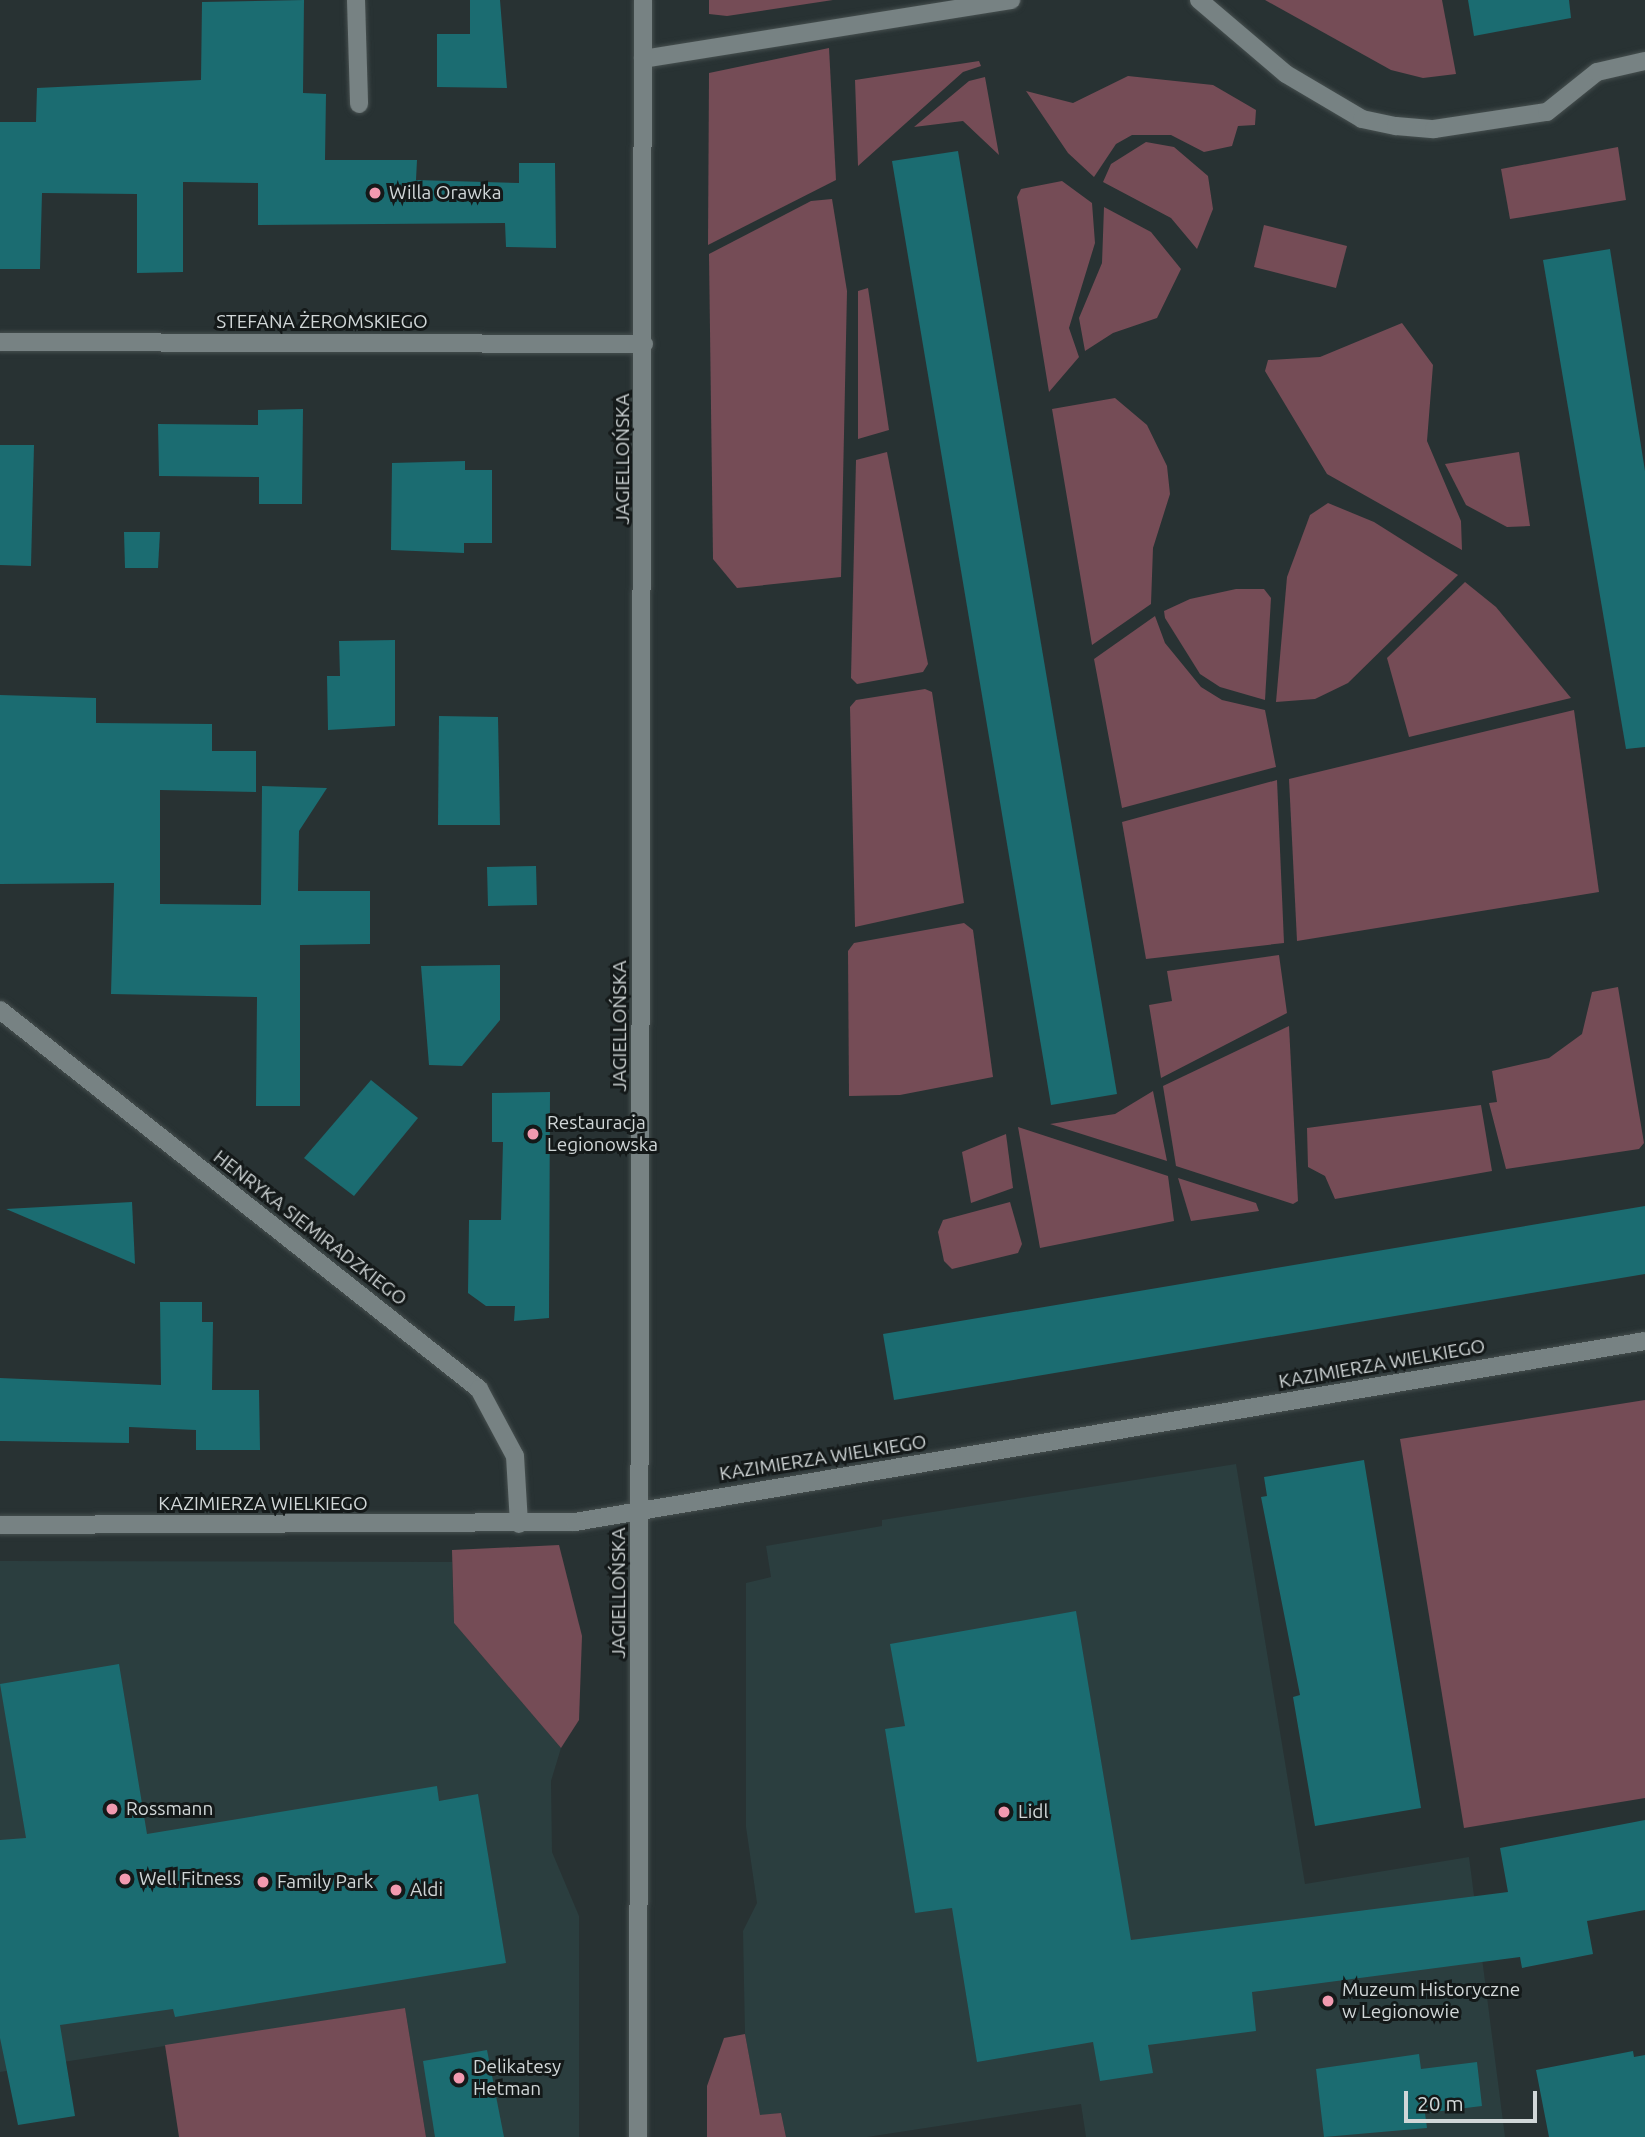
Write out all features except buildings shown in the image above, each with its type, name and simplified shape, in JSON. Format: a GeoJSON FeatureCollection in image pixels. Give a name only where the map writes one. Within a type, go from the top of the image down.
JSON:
{"type":"FeatureCollection","features":[{"type":"Feature","properties":{"kind":"street"},"geometry":{"type":"LineString","coordinates":[[356,0],[359,104]]}},
{"type":"Feature","properties":{"kind":"street","name":"JAGIELLOŃSKA"},"geometry":{"type":"LineString","coordinates":[[638,2137],[643,0]]}},
{"type":"Feature","properties":{"kind":"street"},"geometry":{"type":"LineString","coordinates":[[643,60],[1011,0]]}},
{"type":"Feature","properties":{"kind":"street"},"geometry":{"type":"LineString","coordinates":[[1199,0],[1286,74],[1362,119],[1396,126],[1434,129],[1547,112],[1597,72],[1645,61]]}},
{"type":"Feature","properties":{"kind":"street","name":"STEFANA ŻEROMSKIEGO"},"geometry":{"type":"LineString","coordinates":[[0,342],[644,344]]}},
{"type":"Feature","properties":{"kind":"street","name":"HENRYKA SIEMIRADZKIEGO"},"geometry":{"type":"LineString","coordinates":[[0,1010],[479,1389],[515,1456],[519,1524]]}},
{"type":"Feature","properties":{"kind":"street","name":"KAZIMIERZA WIELKIEGO"},"geometry":{"type":"LineString","coordinates":[[0,1525],[519,1524],[640,1512],[1645,1341]]}},
{"type":"Feature","properties":{"kind":"shaded area"},"geometry":{"type":"Polygon","coordinates":[[[709,0],[833,0],[727,16],[709,14],[709,0]]]}},
{"type":"Feature","properties":{"kind":"shaded area"},"geometry":{"type":"Polygon","coordinates":[[[1265,0],[1442,0],[1456,74],[1423,78],[1391,70],[1265,0]]]}},
{"type":"Feature","properties":{"kind":"shaded area"},"geometry":{"type":"Polygon","coordinates":[[[829,48],[836,180],[708,245],[709,73],[829,48]]]}},
{"type":"Feature","properties":{"kind":"shaded area"},"geometry":{"type":"Polygon","coordinates":[[[979,61],[981,66],[963,72],[858,166],[855,80],[979,61]]]}},
{"type":"Feature","properties":{"kind":"shaded area"},"geometry":{"type":"Polygon","coordinates":[[[1128,76],[1213,85],[1256,110],[1255,125],[1238,126],[1232,146],[1204,152],[1171,135],[1132,135],[1116,144],[1094,177],[1068,153],[1026,91],[1073,103],[1128,76]]]}},
{"type":"Feature","properties":{"kind":"shaded area"},"geometry":{"type":"Polygon","coordinates":[[[985,77],[999,155],[963,121],[914,127],[969,81],[985,77]]]}},
{"type":"Feature","properties":{"kind":"shaded area"},"geometry":{"type":"Polygon","coordinates":[[[1146,142],[1174,147],[1208,176],[1213,209],[1197,249],[1171,218],[1103,182],[1111,164],[1146,142]]]}},
{"type":"Feature","properties":{"kind":"shaded area"},"geometry":{"type":"Polygon","coordinates":[[[1618,147],[1626,200],[1510,219],[1501,169],[1618,147]]]}},
{"type":"Feature","properties":{"kind":"shaded area"},"geometry":{"type":"Polygon","coordinates":[[[1062,181],[1092,203],[1095,243],[1069,328],[1079,357],[1049,392],[1017,197],[1021,189],[1062,181]]]}},
{"type":"Feature","properties":{"kind":"shaded area"},"geometry":{"type":"Polygon","coordinates":[[[832,199],[847,291],[841,577],[737,588],[713,559],[709,254],[811,201],[832,199]]]}},
{"type":"Feature","properties":{"kind":"shaded area"},"geometry":{"type":"Polygon","coordinates":[[[1104,207],[1151,232],[1181,269],[1157,318],[1113,333],[1085,351],[1079,318],[1102,263],[1104,207]]]}},
{"type":"Feature","properties":{"kind":"shaded area"},"geometry":{"type":"Polygon","coordinates":[[[1264,225],[1347,246],[1336,288],[1254,267],[1264,225]]]}},
{"type":"Feature","properties":{"kind":"shaded area"},"geometry":{"type":"Polygon","coordinates":[[[868,288],[889,430],[858,439],[858,291],[868,288]]]}},
{"type":"Feature","properties":{"kind":"shaded area"},"geometry":{"type":"Polygon","coordinates":[[[1402,323],[1433,365],[1427,441],[1461,521],[1462,550],[1327,474],[1265,371],[1268,360],[1320,357],[1402,323]]]}},
{"type":"Feature","properties":{"kind":"shaded area"},"geometry":{"type":"Polygon","coordinates":[[[1115,398],[1147,425],[1167,466],[1170,494],[1153,548],[1151,604],[1092,645],[1052,409],[1115,398]]]}},
{"type":"Feature","properties":{"kind":"shaded area"},"geometry":{"type":"Polygon","coordinates":[[[887,452],[928,664],[923,672],[857,684],[851,678],[856,460],[887,452]]]}},
{"type":"Feature","properties":{"kind":"shaded area"},"geometry":{"type":"Polygon","coordinates":[[[1519,452],[1530,526],[1507,527],[1466,505],[1445,464],[1519,452]]]}},
{"type":"Feature","properties":{"kind":"shaded area"},"geometry":{"type":"Polygon","coordinates":[[[1328,503],[1374,522],[1458,575],[1348,683],[1315,699],[1276,702],[1287,577],[1310,515],[1328,503]]]}},
{"type":"Feature","properties":{"kind":"shaded area"},"geometry":{"type":"Polygon","coordinates":[[[1465,582],[1496,607],[1571,698],[1409,737],[1387,658],[1465,582]]]}},
{"type":"Feature","properties":{"kind":"shaded area"},"geometry":{"type":"Polygon","coordinates":[[[1236,589],[1264,589],[1271,598],[1265,700],[1220,687],[1200,674],[1165,618],[1164,611],[1190,599],[1236,589]]]}},
{"type":"Feature","properties":{"kind":"shaded area"},"geometry":{"type":"Polygon","coordinates":[[[1155,616],[1165,643],[1201,687],[1222,700],[1265,710],[1276,767],[1122,808],[1094,659],[1155,616]]]}},
{"type":"Feature","properties":{"kind":"shaded area"},"geometry":{"type":"Polygon","coordinates":[[[925,689],[932,692],[964,903],[855,927],[850,707],[856,700],[925,689]]]}},
{"type":"Feature","properties":{"kind":"shaded area"},"geometry":{"type":"Polygon","coordinates":[[[1574,710],[1599,892],[1297,941],[1289,779],[1574,710]]]}},
{"type":"Feature","properties":{"kind":"shaded area"},"geometry":{"type":"Polygon","coordinates":[[[1277,780],[1284,943],[1146,959],[1122,822],[1277,780]]]}},
{"type":"Feature","properties":{"kind":"shaded area"},"geometry":{"type":"Polygon","coordinates":[[[964,923],[973,930],[993,1077],[900,1095],[849,1096],[848,951],[854,943],[964,923]]]}},
{"type":"Feature","properties":{"kind":"shaded area"},"geometry":{"type":"Polygon","coordinates":[[[1279,955],[1287,1013],[1161,1078],[1149,1005],[1172,1001],[1167,971],[1279,955]]]}},
{"type":"Feature","properties":{"kind":"shaded area"},"geometry":{"type":"Polygon","coordinates":[[[1618,987],[1644,1143],[1639,1149],[1506,1169],[1489,1103],[1497,1102],[1492,1071],[1549,1058],[1582,1034],[1592,992],[1618,987]]]}},
{"type":"Feature","properties":{"kind":"shaded area"},"geometry":{"type":"Polygon","coordinates":[[[1289,1026],[1298,1201],[1293,1204],[1176,1166],[1163,1086],[1289,1026]]]}},
{"type":"Feature","properties":{"kind":"shaded area"},"geometry":{"type":"Polygon","coordinates":[[[1153,1091],[1167,1161],[1050,1124],[1115,1114],[1153,1091]]]}},
{"type":"Feature","properties":{"kind":"shaded area"},"geometry":{"type":"Polygon","coordinates":[[[1481,1105],[1492,1171],[1335,1199],[1325,1176],[1308,1167],[1307,1128],[1481,1105]]]}},
{"type":"Feature","properties":{"kind":"shaded area"},"geometry":{"type":"Polygon","coordinates":[[[1018,1127],[1168,1176],[1174,1221],[1040,1248],[1018,1127]]]}},
{"type":"Feature","properties":{"kind":"shaded area"},"geometry":{"type":"Polygon","coordinates":[[[1006,1134],[1013,1188],[971,1203],[962,1152],[1006,1134]]]}},
{"type":"Feature","properties":{"kind":"shaded area"},"geometry":{"type":"Polygon","coordinates":[[[1178,1178],[1256,1203],[1259,1211],[1191,1221],[1178,1178]]]}},
{"type":"Feature","properties":{"kind":"shaded area"},"geometry":{"type":"Polygon","coordinates":[[[1010,1202],[1022,1244],[1018,1253],[952,1269],[944,1261],[938,1232],[943,1220],[1010,1202]]]}},
{"type":"Feature","properties":{"kind":"shaded area"},"geometry":{"type":"Polygon","coordinates":[[[1645,1400],[1645,1798],[1464,1828],[1400,1439],[1645,1400]]]}},
{"type":"Feature","properties":{"kind":"shaded area"},"geometry":{"type":"Polygon","coordinates":[[[1236,1464],[1305,1884],[1469,1857],[1505,2137],[1086,2137],[1081,2104],[867,2137],[786,2137],[781,2113],[760,2116],[745,2034],[743,1931],[757,1903],[746,1827],[746,1583],[771,1577],[766,1546],[882,1526],[882,1520],[1236,1464]]]}},
{"type":"Feature","properties":{"kind":"shaded area"},"geometry":{"type":"Polygon","coordinates":[[[559,1545],[582,1636],[579,1720],[561,1748],[454,1623],[452,1550],[559,1545]]]}},
{"type":"Feature","properties":{"kind":"shaded area","name":"Family Park"},"geometry":{"type":"Polygon","coordinates":[[[0,1561],[452,1562],[454,1623],[561,1748],[551,1781],[552,1852],[579,1916],[579,2137],[426,2137],[405,2008],[0,2072],[0,1561]]]}},
{"type":"Feature","properties":{"kind":"shaded area"},"geometry":{"type":"Polygon","coordinates":[[[405,2008],[426,2137],[179,2137],[165,2045],[405,2008]]]}},
{"type":"Feature","properties":{"kind":"shaded area"},"geometry":{"type":"Polygon","coordinates":[[[745,2034],[760,2115],[781,2113],[786,2137],[707,2137],[707,2086],[724,2038],[745,2034]]]}},
{"type":"Feature","properties":{"kind":"place","name":"Willa Orawka"},"geometry":{"type":"Point","coordinates":[375,193]}},
{"type":"Feature","properties":{"kind":"place","name":"Restauracja Legionowska"},"geometry":{"type":"Point","coordinates":[533,1134]}},
{"type":"Feature","properties":{"kind":"place","name":"Rossmann"},"geometry":{"type":"Point","coordinates":[112,1809]}},
{"type":"Feature","properties":{"kind":"place","name":"Lidl"},"geometry":{"type":"Point","coordinates":[1004,1812]}},
{"type":"Feature","properties":{"kind":"place","name":"Well Fitness"},"geometry":{"type":"Point","coordinates":[125,1879]}},
{"type":"Feature","properties":{"kind":"place","name":"Family Park"},"geometry":{"type":"Point","coordinates":[263,1882]}},
{"type":"Feature","properties":{"kind":"place","name":"Aldi"},"geometry":{"type":"Point","coordinates":[396,1890]}},
{"type":"Feature","properties":{"kind":"place","name":"Muzeum Historyczne w Legionowie"},"geometry":{"type":"Point","coordinates":[1328,2001]}},
{"type":"Feature","properties":{"kind":"place","name":"Delikatesy Hetman"},"geometry":{"type":"Point","coordinates":[459,2078]}}]}
